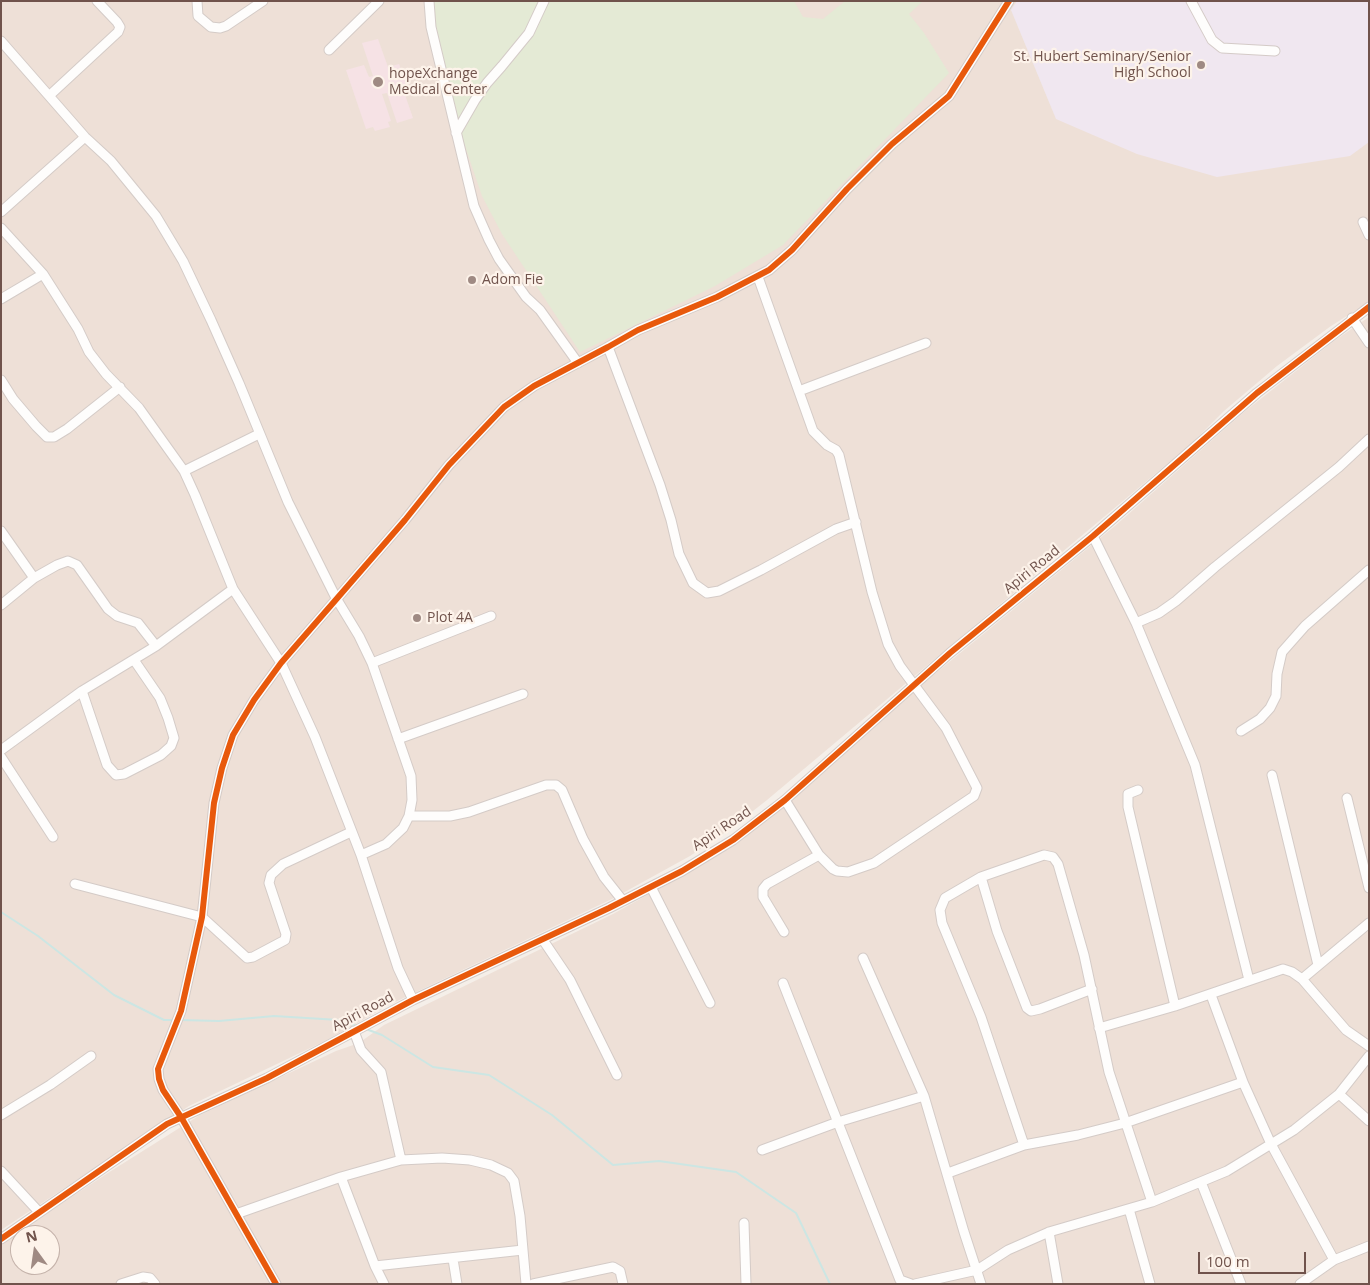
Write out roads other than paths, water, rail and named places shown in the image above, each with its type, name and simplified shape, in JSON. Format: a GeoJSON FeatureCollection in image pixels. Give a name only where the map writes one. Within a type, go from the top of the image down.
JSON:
{"type":"FeatureCollection","features":[{"type":"Feature","properties":{"kind":"street"},"geometry":{"type":"LineString","coordinates":[[50,96],[118,32],[120,27],[117,22],[97,1]]}},
{"type":"Feature","properties":{"kind":"street"},"geometry":{"type":"LineString","coordinates":[[197,1],[198,16],[212,26],[220,28],[264,1]]}},
{"type":"Feature","properties":{"kind":"street"},"geometry":{"type":"LineString","coordinates":[[329,50],[379,1]]}},
{"type":"Feature","properties":{"kind":"street"},"geometry":{"type":"LineString","coordinates":[[429,1],[431,27],[474,206],[499,259],[526,297],[540,310],[578,363]]}},
{"type":"Feature","properties":{"kind":"street"},"geometry":{"type":"LineString","coordinates":[[456,133],[474,100],[529,33],[544,1]]}},
{"type":"Feature","properties":{"kind":"street"},"geometry":{"type":"LineString","coordinates":[[276,1284],[181,1117],[163,1090],[158,1069],[181,1011],[202,917],[214,803],[222,768],[233,735],[254,700],[281,663],[405,520],[449,465],[504,407],[534,386],[608,348],[638,330],[717,297],[769,270],[792,250],[847,189],[892,144],[949,96],[1010,1]]}},
{"type":"Feature","properties":{"kind":"street"},"geometry":{"type":"LineString","coordinates":[[1191,1],[1212,40],[1222,48],[1275,51]]}},
{"type":"Feature","properties":{"kind":"street"},"geometry":{"type":"LineString","coordinates":[[1,42],[85,136],[111,161],[144,200],[183,261],[239,383],[288,502],[336,598],[359,636],[372,663],[411,776],[412,800],[409,816],[402,828],[386,844],[361,855]]}},
{"type":"Feature","properties":{"kind":"street"},"geometry":{"type":"LineString","coordinates":[[1,212],[85,136]]}},
{"type":"Feature","properties":{"kind":"street"},"geometry":{"type":"LineString","coordinates":[[1363,222],[1369,235]]}},
{"type":"Feature","properties":{"kind":"street"},"geometry":{"type":"LineString","coordinates":[[1,228],[43,274],[78,329],[89,352],[154,428],[184,471],[233,589],[281,663],[315,737],[361,855],[398,968],[413,1000]]}},
{"type":"Feature","properties":{"kind":"street"},"geometry":{"type":"LineString","coordinates":[[1,299],[43,274]]}},
{"type":"Feature","properties":{"kind":"street"},"geometry":{"type":"LineString","coordinates":[[758,277],[813,431],[839,455],[872,592],[888,644],[900,666],[916,685],[946,728],[977,788],[974,796],[874,863],[848,872],[832,869],[819,855],[785,800]]}},
{"type":"Feature","properties":{"kind":"street","name":"Apiri Road"},"geometry":{"type":"LineString","coordinates":[[1,1239],[167,1124],[267,1078],[413,1000],[543,940],[651,887],[682,871],[732,840],[785,800],[950,653],[1093,536],[1257,393],[1352,318],[1369,307]]}},
{"type":"Feature","properties":{"kind":"street"},"geometry":{"type":"LineString","coordinates":[[1352,318],[1369,343]]}},
{"type":"Feature","properties":{"kind":"street"},"geometry":{"type":"LineString","coordinates":[[799,391],[926,343]]}},
{"type":"Feature","properties":{"kind":"street"},"geometry":{"type":"LineString","coordinates":[[608,348],[660,485],[679,554],[693,583],[707,593],[719,592],[836,529],[856,522]]}},
{"type":"Feature","properties":{"kind":"street"},"geometry":{"type":"LineString","coordinates":[[1,380],[18,405],[36,426],[47,436],[54,437],[120,387]]}},
{"type":"Feature","properties":{"kind":"street"},"geometry":{"type":"LineString","coordinates":[[184,471],[260,434]]}},
{"type":"Feature","properties":{"kind":"street"},"geometry":{"type":"LineString","coordinates":[[1136,623],[1159,613],[1176,601],[1339,467],[1369,439]]}},
{"type":"Feature","properties":{"kind":"street"},"geometry":{"type":"LineString","coordinates":[[1,532],[34,578]]}},
{"type":"Feature","properties":{"kind":"street"},"geometry":{"type":"LineString","coordinates":[[1093,536],[1136,623],[1195,765],[1249,980]]}},
{"type":"Feature","properties":{"kind":"street"},"geometry":{"type":"LineString","coordinates":[[1,605],[34,578],[68,561],[77,565],[108,609],[117,616],[138,623],[156,646]]}},
{"type":"Feature","properties":{"kind":"street"},"geometry":{"type":"LineString","coordinates":[[1241,731],[1260,719],[1270,708],[1276,696],[1277,674],[1282,652],[1305,626],[1369,570]]}},
{"type":"Feature","properties":{"kind":"street"},"geometry":{"type":"LineString","coordinates":[[1,750],[82,692],[156,646],[233,589]]}},
{"type":"Feature","properties":{"kind":"street"},"geometry":{"type":"LineString","coordinates":[[372,663],[491,616]]}},
{"type":"Feature","properties":{"kind":"street"},"geometry":{"type":"LineString","coordinates":[[82,692],[107,765],[116,775],[124,774],[161,755],[172,746],[174,738],[160,698],[134,660]]}},
{"type":"Feature","properties":{"kind":"street"},"geometry":{"type":"LineString","coordinates":[[398,740],[523,694]]}},
{"type":"Feature","properties":{"kind":"street"},"geometry":{"type":"LineString","coordinates":[[1,757],[53,836]]}},
{"type":"Feature","properties":{"kind":"street"},"geometry":{"type":"LineString","coordinates":[[1272,775],[1318,965]]}},
{"type":"Feature","properties":{"kind":"street"},"geometry":{"type":"LineString","coordinates":[[409,816],[450,816],[469,812],[546,784],[556,785],[562,790],[583,839],[604,877],[623,901]]}},
{"type":"Feature","properties":{"kind":"street"},"geometry":{"type":"LineString","coordinates":[[1138,790],[1128,794],[1128,807],[1175,1006]]}},
{"type":"Feature","properties":{"kind":"street"},"geometry":{"type":"LineString","coordinates":[[1347,798],[1369,888]]}},
{"type":"Feature","properties":{"kind":"street"},"geometry":{"type":"LineString","coordinates":[[74,884],[202,917],[247,958],[253,957],[285,940],[286,934],[269,883],[271,875],[283,864],[352,832]]}},
{"type":"Feature","properties":{"kind":"street"},"geometry":{"type":"LineString","coordinates":[[784,932],[763,897],[763,889],[767,884],[819,855]]}},
{"type":"Feature","properties":{"kind":"street"},"geometry":{"type":"LineString","coordinates":[[1024,1145],[981,1017],[942,923],[940,910],[945,898],[981,877],[1044,855],[1053,857],[1058,864],[1084,955],[1109,1072],[1152,1202]]}},
{"type":"Feature","properties":{"kind":"street"},"geometry":{"type":"LineString","coordinates":[[981,877],[997,931],[1027,1008],[1031,1012],[1092,989]]}},
{"type":"Feature","properties":{"kind":"street"},"geometry":{"type":"LineString","coordinates":[[651,887],[710,1002]]}},
{"type":"Feature","properties":{"kind":"street"},"geometry":{"type":"LineString","coordinates":[[1302,979],[1369,923]]}},
{"type":"Feature","properties":{"kind":"street"},"geometry":{"type":"LineString","coordinates":[[543,940],[570,980],[617,1075]]}},
{"type":"Feature","properties":{"kind":"street"},"geometry":{"type":"LineString","coordinates":[[863,958],[924,1096],[981,1284]]}},
{"type":"Feature","properties":{"kind":"street"},"geometry":{"type":"LineString","coordinates":[[1099,1028],[1211,995],[1249,980],[1284,970],[1292,972],[1302,979],[1346,1030],[1369,1046]]}},
{"type":"Feature","properties":{"kind":"street"},"geometry":{"type":"LineString","coordinates":[[783,983],[900,1280],[910,1284]]}},
{"type":"Feature","properties":{"kind":"street"},"geometry":{"type":"LineString","coordinates":[[1211,995],[1243,1082],[1271,1144],[1334,1260]]}},
{"type":"Feature","properties":{"kind":"street"},"geometry":{"type":"LineString","coordinates":[[354,1031],[361,1050],[381,1072],[401,1160]]}},
{"type":"Feature","properties":{"kind":"street"},"geometry":{"type":"LineString","coordinates":[[1,1115],[50,1085],[90,1056]]}},
{"type":"Feature","properties":{"kind":"street"},"geometry":{"type":"LineString","coordinates":[[915,1284],[977,1270],[1008,1250],[1049,1232],[1129,1210],[1227,1171],[1294,1130],[1339,1094],[1369,1056]]}},
{"type":"Feature","properties":{"kind":"street"},"geometry":{"type":"LineString","coordinates":[[948,1173],[1024,1145],[1078,1135],[1125,1123],[1243,1082]]}},
{"type":"Feature","properties":{"kind":"street"},"geometry":{"type":"LineString","coordinates":[[1339,1094],[1369,1120]]}},
{"type":"Feature","properties":{"kind":"street"},"geometry":{"type":"LineString","coordinates":[[762,1150],[838,1122],[924,1096]]}},
{"type":"Feature","properties":{"kind":"street"},"geometry":{"type":"LineString","coordinates":[[236,1214],[341,1177],[401,1160],[442,1158],[470,1160],[491,1165],[508,1173],[514,1181],[520,1216],[526,1284]]}},
{"type":"Feature","properties":{"kind":"street"},"geometry":{"type":"LineString","coordinates":[[1,1171],[39,1212]]}},
{"type":"Feature","properties":{"kind":"street"},"geometry":{"type":"LineString","coordinates":[[341,1177],[375,1266],[384,1284]]}},
{"type":"Feature","properties":{"kind":"street"},"geometry":{"type":"LineString","coordinates":[[1201,1182],[1240,1284]]}},
{"type":"Feature","properties":{"kind":"street"},"geometry":{"type":"LineString","coordinates":[[1129,1210],[1150,1284]]}},
{"type":"Feature","properties":{"kind":"street"},"geometry":{"type":"LineString","coordinates":[[744,1223],[746,1284]]}},
{"type":"Feature","properties":{"kind":"street"},"geometry":{"type":"LineString","coordinates":[[1049,1232],[1058,1284]]}},
{"type":"Feature","properties":{"kind":"street"},"geometry":{"type":"LineString","coordinates":[[1300,1284],[1334,1260],[1368,1247]]}},
{"type":"Feature","properties":{"kind":"street"},"geometry":{"type":"LineString","coordinates":[[375,1266],[523,1250]]}},
{"type":"Feature","properties":{"kind":"street"},"geometry":{"type":"LineString","coordinates":[[453,1259],[457,1284]]}},
{"type":"Feature","properties":{"kind":"street"},"geometry":{"type":"LineString","coordinates":[[533,1284],[613,1267],[620,1272],[623,1284]]}},
{"type":"Feature","properties":{"kind":"street"},"geometry":{"type":"LineString","coordinates":[[121,1284],[143,1277],[150,1278],[155,1284]]}},
{"type":"Feature","properties":{"kind":"waterway"},"geometry":{"type":"LineString","coordinates":[[1,912],[38,936],[114,995],[164,1020],[173,1020]]}},
{"type":"Feature","properties":{"kind":"waterway"},"geometry":{"type":"LineString","coordinates":[[180,1020],[219,1021],[274,1016],[339,1020],[357,1026]]}},
{"type":"Feature","properties":{"kind":"waterway"},"geometry":{"type":"LineString","coordinates":[[366,1029],[382,1035],[433,1067],[489,1075],[552,1115],[613,1165],[659,1161],[736,1172],[796,1213],[830,1284]]}},
{"type":"Feature","properties":{"kind":"place","name":"St. Hubert Seminary/Senior High School"},"geometry":{"type":"Point","coordinates":[1201,65]}},
{"type":"Feature","properties":{"kind":"place","name":"hopeXchange Medical Center"},"geometry":{"type":"Point","coordinates":[378,82]}},
{"type":"Feature","properties":{"kind":"place","name":"Adom Fie"},"geometry":{"type":"Point","coordinates":[472,280]}},
{"type":"Feature","properties":{"kind":"place","name":"Plot 4A"},"geometry":{"type":"Point","coordinates":[417,618]}}]}
